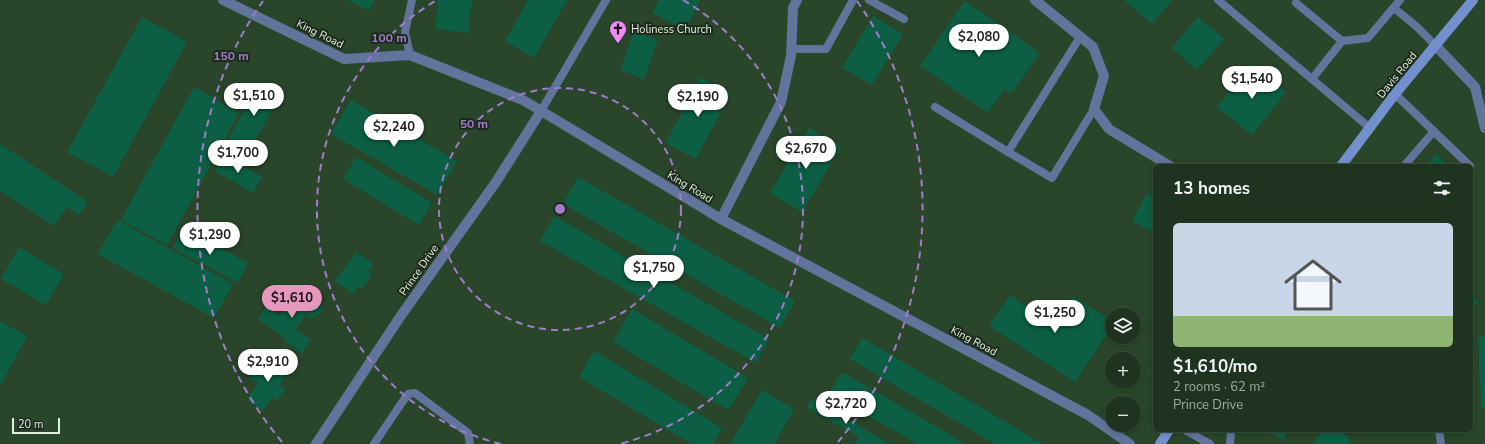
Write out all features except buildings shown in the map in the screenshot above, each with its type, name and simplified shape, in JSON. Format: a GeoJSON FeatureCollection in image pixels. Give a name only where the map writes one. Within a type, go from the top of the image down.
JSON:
{"type":"FeatureCollection","features":[{"type":"Feature","properties":{"kind":"main road","name":"Davis Road"},"geometry":{"type":"LineString","coordinates":[[1343,164],[1396,94],[1473,0]]}},
{"type":"Feature","properties":{"kind":"main road"},"geometry":{"type":"LineString","coordinates":[[1160,444],[1167,432]]}},
{"type":"Feature","properties":{"kind":"street","name":"King Road"},"geometry":{"type":"LineString","coordinates":[[223,0],[344,59],[410,55],[523,100],[721,219],[1088,415],[1130,444]]}},
{"type":"Feature","properties":{"kind":"street"},"geometry":{"type":"LineString","coordinates":[[721,219],[781,102],[792,56],[793,8],[798,0]]}},
{"type":"Feature","properties":{"kind":"street"},"geometry":{"type":"LineString","coordinates":[[1035,0],[1093,47],[1104,76],[1094,109],[1109,129],[1167,164]]}},
{"type":"Feature","properties":{"kind":"street"},"geometry":{"type":"LineString","coordinates":[[1436,46],[1475,87],[1485,128]]}},
{"type":"Feature","properties":{"kind":"street","name":"Prince Drive"},"geometry":{"type":"LineString","coordinates":[[316,444],[400,317],[496,182],[541,111]]}},
{"type":"Feature","properties":{"kind":"lane"},"geometry":{"type":"LineString","coordinates":[[410,55],[405,32],[412,0]]}},
{"type":"Feature","properties":{"kind":"lane"},"geometry":{"type":"LineString","coordinates":[[541,111],[606,0]]}},
{"type":"Feature","properties":{"kind":"lane"},"geometry":{"type":"LineString","coordinates":[[792,49],[826,49],[853,0]]}},
{"type":"Feature","properties":{"kind":"lane"},"geometry":{"type":"LineString","coordinates":[[869,0],[904,19]]}},
{"type":"Feature","properties":{"kind":"lane"},"geometry":{"type":"LineString","coordinates":[[1218,0],[1370,128]]}},
{"type":"Feature","properties":{"kind":"lane"},"geometry":{"type":"LineString","coordinates":[[1312,79],[1342,41],[1368,38],[1400,0]]}},
{"type":"Feature","properties":{"kind":"lane"},"geometry":{"type":"LineString","coordinates":[[1296,3],[1342,41]]}},
{"type":"Feature","properties":{"kind":"lane"},"geometry":{"type":"LineString","coordinates":[[1394,8],[1416,26],[1436,46]]}},
{"type":"Feature","properties":{"kind":"lane"},"geometry":{"type":"LineString","coordinates":[[1008,152],[1080,37]]}},
{"type":"Feature","properties":{"kind":"lane"},"geometry":{"type":"LineString","coordinates":[[1396,94],[1468,164]]}},
{"type":"Feature","properties":{"kind":"lane"},"geometry":{"type":"LineString","coordinates":[[935,107],[1052,178],[1094,109]]}},
{"type":"Feature","properties":{"kind":"lane"},"geometry":{"type":"LineString","coordinates":[[1406,164],[1434,131]]}},
{"type":"Feature","properties":{"kind":"lane"},"geometry":{"type":"LineString","coordinates":[[374,444],[408,394],[415,393],[468,433],[470,444]]}},
{"type":"Feature","properties":{"kind":"lane"},"geometry":{"type":"LineString","coordinates":[[1189,432],[1210,444]]}},
{"type":"Feature","properties":{"kind":"lane"},"geometry":{"type":"LineString","coordinates":[[1230,444],[1231,432]]}},
{"type":"Feature","properties":{"kind":"lane"},"geometry":{"type":"LineString","coordinates":[[1439,432],[1440,444]]}},
{"type":"Feature","properties":{"kind":"place","name":"Holiness Church"},"geometry":{"type":"Point","coordinates":[618,44]}}]}
